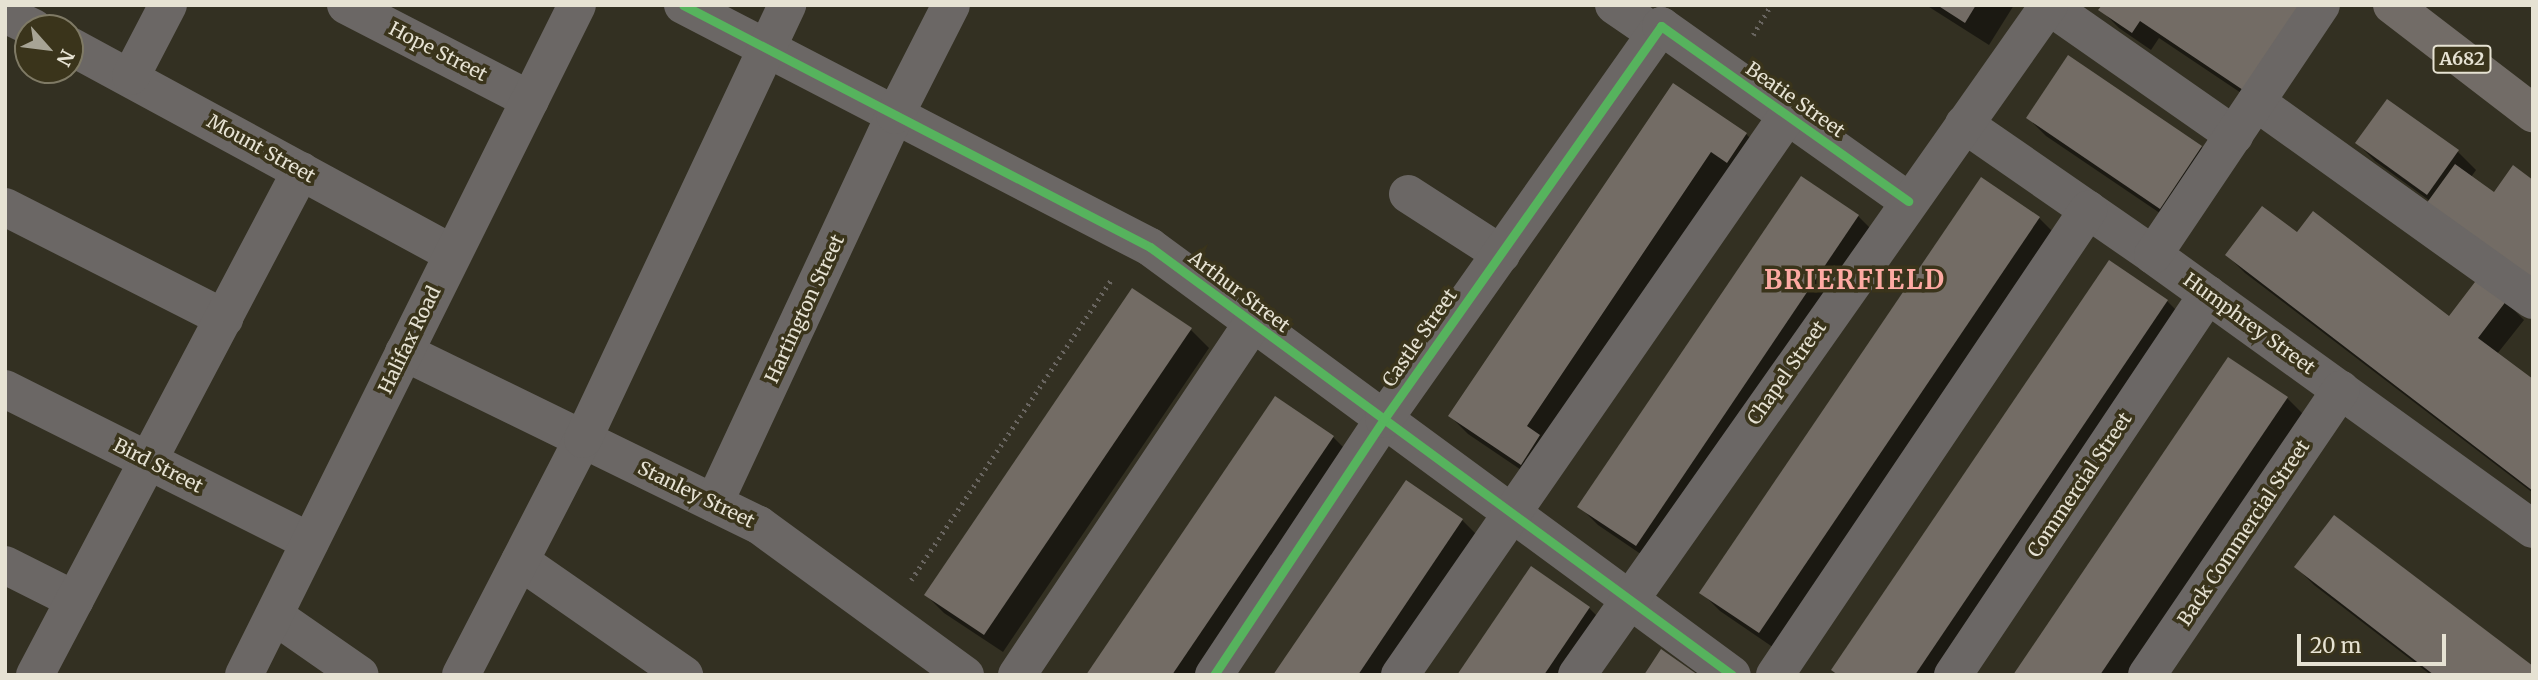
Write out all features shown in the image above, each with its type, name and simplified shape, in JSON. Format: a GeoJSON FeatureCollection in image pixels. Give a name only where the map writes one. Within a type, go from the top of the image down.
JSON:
{"type":"FeatureCollection","features":[{"type":"Feature","properties":{"kind":"highway","name":"A682"},"geometry":{"type":"LineString","coordinates":[[2392,5],[2533,113]]}},
{"type":"Feature","properties":{"kind":"street"},"geometry":{"type":"LineString","coordinates":[[131,76],[168,5]]}},
{"type":"Feature","properties":{"kind":"street","name":"Hope Street"},"geometry":{"type":"LineString","coordinates":[[346,5],[391,15],[530,100]]}},
{"type":"Feature","properties":{"kind":"street","name":"Halifax Road"},"geometry":{"type":"LineString","coordinates":[[244,675],[451,253],[577,5]]}},
{"type":"Feature","properties":{"kind":"street","name":"Arthur Street"},"geometry":{"type":"LineString","coordinates":[[683,5],[1138,240],[1732,675]]}},
{"type":"Feature","properties":{"kind":"street"},"geometry":{"type":"LineString","coordinates":[[461,675],[583,439],[787,5]]}},
{"type":"Feature","properties":{"kind":"street","name":"Hartington Street"},"geometry":{"type":"LineString","coordinates":[[714,503],[895,115],[951,5]]}},
{"type":"Feature","properties":{"kind":"street","name":"Beatie Street"},"geometry":{"type":"LineString","coordinates":[[1615,5],[1658,30],[1787,116],[1908,201]]}},
{"type":"Feature","properties":{"kind":"street"},"geometry":{"type":"LineString","coordinates":[[2153,255],[2321,5]]}},
{"type":"Feature","properties":{"kind":"street"},"geometry":{"type":"LineString","coordinates":[[2049,6],[2234,135]]}},
{"type":"Feature","properties":{"kind":"street","name":"Chapel Street"},"geometry":{"type":"LineString","coordinates":[[1577,675],[1908,201],[2049,6]]}},
{"type":"Feature","properties":{"kind":"street","name":"Castle Street"},"geometry":{"type":"LineString","coordinates":[[1214,675],[1384,419],[1658,30]]}},
{"type":"Feature","properties":{"kind":"street","name":"Mount Street"},"geometry":{"type":"LineString","coordinates":[[84,53],[131,76],[451,253]]}},
{"type":"Feature","properties":{"kind":"street"},"geometry":{"type":"LineString","coordinates":[[2256,102],[2533,300]]}},
{"type":"Feature","properties":{"kind":"street"},"geometry":{"type":"LineString","coordinates":[[1400,675],[1787,116]]}},
{"type":"Feature","properties":{"kind":"street","name":"Humphrey Street"},"geometry":{"type":"LineString","coordinates":[[1964,124],[2208,294],[2533,528]]}},
{"type":"Feature","properties":{"kind":"street"},"geometry":{"type":"LineString","coordinates":[[35,675],[301,171]]}},
{"type":"Feature","properties":{"kind":"street"},"geometry":{"type":"LineString","coordinates":[[1408,194],[1501,254]]}},
{"type":"Feature","properties":{"kind":"street"},"geometry":{"type":"LineString","coordinates":[[5,207],[224,318]]}},
{"type":"Feature","properties":{"kind":"street"},"geometry":{"type":"LineString","coordinates":[[1775,675],[2088,210]]}},
{"type":"Feature","properties":{"kind":"street","name":"Commercial Street"},"geometry":{"type":"LineString","coordinates":[[1953,675],[2208,294]]}},
{"type":"Feature","properties":{"kind":"street"},"geometry":{"type":"LineString","coordinates":[[1017,675],[1252,324]]}},
{"type":"Feature","properties":{"kind":"street","name":"Stanley Street"},"geometry":{"type":"LineString","coordinates":[[404,352],[759,525],[965,675]]}},
{"type":"Feature","properties":{"kind":"street","name":"Bird Street"},"geometry":{"type":"LineString","coordinates":[[5,389],[310,542]]}},
{"type":"Feature","properties":{"kind":"street","name":"Back Commercial Street"},"geometry":{"type":"LineString","coordinates":[[2147,675],[2341,390]]}},
{"type":"Feature","properties":{"kind":"street"},"geometry":{"type":"LineString","coordinates":[[520,561],[684,675]]}},
{"type":"Feature","properties":{"kind":"street"},"geometry":{"type":"LineString","coordinates":[[5,565],[75,600]]}},
{"type":"Feature","properties":{"kind":"street"},"geometry":{"type":"LineString","coordinates":[[275,616],[360,675]]}},
{"type":"Feature","properties":{"kind":"path"},"geometry":{"type":"LineString","coordinates":[[887,618],[1138,240]]}},
{"type":"Feature","properties":{"kind":"building"},"geometry":{"type":"Polygon","coordinates":[[[1937,5],[1976,5],[1965,23],[1937,5]]]}},
{"type":"Feature","properties":{"kind":"building"},"geometry":{"type":"Polygon","coordinates":[[[2102,5],[2300,5],[2243,90],[2140,21],[2132,33],[2098,10],[2102,5]]]}},
{"type":"Feature","properties":{"kind":"building"},"geometry":{"type":"Polygon","coordinates":[[[2068,55],[2202,146],[2160,209],[2026,118],[2068,55]]]}},
{"type":"Feature","properties":{"kind":"building"},"geometry":{"type":"Polygon","coordinates":[[[1673,83],[1747,133],[1727,163],[1711,152],[1527,426],[1540,435],[1521,465],[1448,416],[1673,83]]]}},
{"type":"Feature","properties":{"kind":"building"},"geometry":{"type":"Polygon","coordinates":[[[2387,99],[2459,150],[2427,195],[2355,143],[2387,99]]]}},
{"type":"Feature","properties":{"kind":"building"},"geometry":{"type":"Polygon","coordinates":[[[2455,164],[2494,192],[2513,165],[2533,180],[2533,282],[2426,204],[2455,164]]]}},
{"type":"Feature","properties":{"kind":"building"},"geometry":{"type":"Polygon","coordinates":[[[1801,176],[1859,215],[1636,546],[1577,507],[1801,176]]]}},
{"type":"Feature","properties":{"kind":"building"},"geometry":{"type":"Polygon","coordinates":[[[1981,177],[2040,217],[1759,633],[1699,593],[1981,177]]]}},
{"type":"Feature","properties":{"kind":"building"},"geometry":{"type":"Polygon","coordinates":[[[2262,206],[2297,232],[2313,211],[2449,316],[2478,278],[2507,300],[2478,338],[2533,379],[2533,491],[2225,255],[2262,206]]]}},
{"type":"Feature","properties":{"kind":"building"},"geometry":{"type":"Polygon","coordinates":[[[2109,260],[2168,300],[1915,675],[1838,675],[1831,670],[2109,260]]]}},
{"type":"Feature","properties":{"kind":"building"},"geometry":{"type":"Polygon","coordinates":[[[1132,288],[1192,328],[984,635],[924,595],[1132,288]]]}},
{"type":"Feature","properties":{"kind":"building"},"geometry":{"type":"Polygon","coordinates":[[[2228,357],[2288,397],[2100,675],[2013,675],[2228,357]]]}},
{"type":"Feature","properties":{"kind":"building"},"geometry":{"type":"Polygon","coordinates":[[[1275,396],[1334,436],[1172,675],[1086,675],[1275,396]]]}},
{"type":"Feature","properties":{"kind":"building"},"geometry":{"type":"Polygon","coordinates":[[[1406,480],[1463,519],[1358,675],[1273,675],[1406,480]]]}},
{"type":"Feature","properties":{"kind":"building"},"geometry":{"type":"Polygon","coordinates":[[[2334,515],[2533,666],[2533,675],[2434,675],[2294,567],[2334,515]]]}},
{"type":"Feature","properties":{"kind":"building"},"geometry":{"type":"Polygon","coordinates":[[[1531,566],[1590,607],[1544,675],[1457,675],[1531,566]]]}},
{"type":"Feature","properties":{"kind":"building"},"geometry":{"type":"Polygon","coordinates":[[[1661,649],[1698,675],[1644,675],[1661,649]]]}},
{"type":"Feature","properties":{"kind":"cycle path"},"geometry":{"type":"LineString","coordinates":[[683,5],[1150,247],[1732,675]]}},
{"type":"Feature","properties":{"kind":"cycle path"},"geometry":{"type":"LineString","coordinates":[[1214,675],[1384,419],[1661,26],[1908,201]]}},
{"type":"Feature","properties":{"kind":"district","name":"BRIERFIELD"},"geometry":{"type":"Point","coordinates":[1855,280]}}]}
